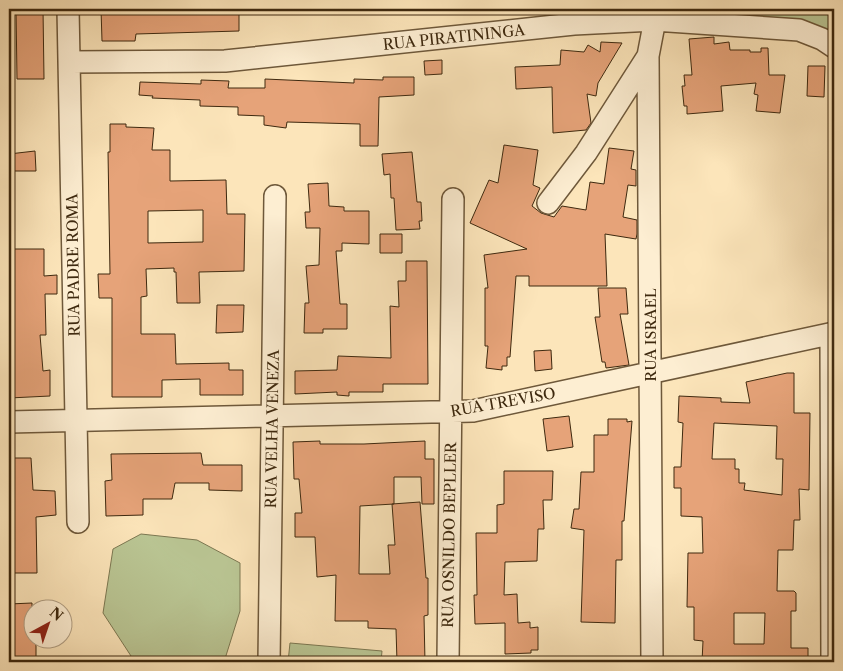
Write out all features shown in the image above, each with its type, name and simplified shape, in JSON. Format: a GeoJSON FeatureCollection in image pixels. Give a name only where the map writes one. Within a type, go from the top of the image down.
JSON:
{"type":"FeatureCollection","features":[{"type":"Feature","properties":{"kind":"street","name":"RUA PADRE ROMA"},"geometry":{"type":"LineString","coordinates":[[68,9],[78,522]]}},
{"type":"Feature","properties":{"kind":"street","name":"RUA PIRATININGA"},"geometry":{"type":"LineString","coordinates":[[69,62],[225,61],[656,14],[799,30],[822,39],[834,47]]}},
{"type":"Feature","properties":{"kind":"street","name":"RUA ISRAEL"},"geometry":{"type":"LineString","coordinates":[[652,662],[648,56],[656,14]]}},
{"type":"Feature","properties":{"kind":"street"},"geometry":{"type":"LineString","coordinates":[[548,203],[586,153],[648,56]]}},
{"type":"Feature","properties":{"kind":"street","name":"RUA VELHA VENEZA"},"geometry":{"type":"LineString","coordinates":[[269,662],[275,196]]}},
{"type":"Feature","properties":{"kind":"street","name":"RUA OSNILDO BEPLLER"},"geometry":{"type":"LineString","coordinates":[[448,662],[453,199]]}},
{"type":"Feature","properties":{"kind":"street"},"geometry":{"type":"LineString","coordinates":[[832,662],[833,333]]}},
{"type":"Feature","properties":{"kind":"street","name":"RUA TREVISO"},"geometry":{"type":"LineString","coordinates":[[9,422],[473,411],[833,333]]}},
{"type":"Feature","properties":{"kind":"green space"},"geometry":{"type":"Polygon","coordinates":[[[697,9],[834,9],[834,43],[693,20],[697,9]]]}},
{"type":"Feature","properties":{"kind":"green space"},"geometry":{"type":"Polygon","coordinates":[[[141,534],[197,540],[240,563],[240,611],[224,662],[137,662],[131,656],[103,613],[113,549],[141,534]]]}},
{"type":"Feature","properties":{"kind":"green space"},"geometry":{"type":"Polygon","coordinates":[[[290,643],[382,651],[381,662],[288,662],[290,643]]]}},
{"type":"Feature","properties":{"kind":"building"},"geometry":{"type":"Polygon","coordinates":[[[16,9],[43,9],[44,79],[17,79],[16,9]]]}},
{"type":"Feature","properties":{"kind":"building"},"geometry":{"type":"Polygon","coordinates":[[[101,9],[239,9],[239,31],[136,34],[135,41],[102,41],[101,9]]]}},
{"type":"Feature","properties":{"kind":"building"},"geometry":{"type":"Polygon","coordinates":[[[714,37],[714,44],[729,42],[730,50],[761,52],[761,48],[768,48],[769,75],[785,75],[780,113],[756,111],[758,95],[754,94],[756,83],[721,86],[723,111],[687,114],[687,106],[684,106],[682,86],[685,86],[684,75],[692,75],[689,39],[714,37]]]}},
{"type":"Feature","properties":{"kind":"building"},"geometry":{"type":"Polygon","coordinates":[[[601,42],[622,43],[598,83],[596,96],[587,94],[591,123],[586,130],[553,133],[552,87],[516,89],[515,67],[560,65],[561,50],[584,52],[588,45],[600,52],[601,42]]]}},
{"type":"Feature","properties":{"kind":"building"},"geometry":{"type":"Polygon","coordinates":[[[442,60],[442,74],[425,75],[424,61],[442,60]]]}},
{"type":"Feature","properties":{"kind":"building"},"geometry":{"type":"Polygon","coordinates":[[[808,66],[825,66],[824,97],[807,96],[808,66]]]}},
{"type":"Feature","properties":{"kind":"building"},"geometry":{"type":"Polygon","coordinates":[[[383,77],[414,77],[414,95],[379,97],[378,146],[360,146],[360,124],[287,122],[286,128],[264,125],[264,116],[238,115],[238,107],[200,106],[200,100],[152,98],[153,96],[139,95],[140,82],[201,84],[201,80],[229,81],[228,88],[265,88],[265,79],[354,83],[354,79],[383,80],[383,77]]]}},
{"type":"Feature","properties":{"kind":"building"},"geometry":{"type":"Polygon","coordinates":[[[110,124],[126,124],[126,127],[154,128],[152,150],[170,150],[170,181],[226,180],[227,214],[245,214],[244,271],[199,272],[200,303],[177,303],[176,272],[174,272],[174,268],[146,269],[147,296],[141,297],[141,334],[175,334],[176,364],[229,363],[229,370],[243,370],[243,395],[200,395],[200,379],[162,380],[162,397],[112,397],[112,298],[99,298],[98,274],[110,274],[108,152],[110,152],[110,124]],[[203,210],[148,211],[148,243],[203,242],[203,210]]]}},
{"type":"Feature","properties":{"kind":"building"},"geometry":{"type":"Polygon","coordinates":[[[504,145],[538,150],[533,185],[540,188],[532,206],[541,213],[554,217],[562,206],[586,210],[590,182],[604,184],[609,148],[634,151],[631,169],[636,170],[636,186],[628,185],[623,217],[637,220],[637,234],[636,239],[605,234],[607,286],[529,286],[529,276],[516,276],[510,357],[507,357],[507,366],[502,366],[502,370],[486,368],[488,346],[485,346],[485,288],[488,288],[484,255],[527,249],[470,223],[489,180],[498,183],[504,145]]]}},
{"type":"Feature","properties":{"kind":"building"},"geometry":{"type":"Polygon","coordinates":[[[35,151],[36,171],[9,171],[9,154],[35,151]]]}},
{"type":"Feature","properties":{"kind":"building"},"geometry":{"type":"Polygon","coordinates":[[[412,152],[417,202],[421,202],[422,221],[419,221],[420,229],[396,230],[394,198],[391,198],[390,174],[384,175],[382,154],[412,152]]]}},
{"type":"Feature","properties":{"kind":"building"},"geometry":{"type":"Polygon","coordinates":[[[328,183],[329,206],[344,207],[344,211],[369,211],[369,244],[342,243],[342,251],[336,251],[340,304],[347,304],[347,329],[323,329],[323,333],[304,333],[305,303],[309,303],[306,266],[319,265],[320,228],[306,228],[305,212],[310,212],[308,184],[328,183]]]}},
{"type":"Feature","properties":{"kind":"building"},"geometry":{"type":"Polygon","coordinates":[[[380,234],[402,234],[402,253],[380,253],[380,234]]]}},
{"type":"Feature","properties":{"kind":"building"},"geometry":{"type":"Polygon","coordinates":[[[14,249],[44,249],[44,276],[57,275],[57,294],[45,294],[46,335],[40,335],[43,371],[50,370],[50,396],[9,398],[9,276],[14,276],[14,249]]]}},
{"type":"Feature","properties":{"kind":"building"},"geometry":{"type":"Polygon","coordinates":[[[406,261],[427,261],[428,384],[383,384],[383,392],[349,392],[349,396],[337,395],[337,392],[295,394],[295,371],[337,370],[338,356],[391,358],[390,306],[399,307],[398,281],[406,281],[406,261]]]}},
{"type":"Feature","properties":{"kind":"building"},"geometry":{"type":"Polygon","coordinates":[[[598,288],[626,288],[628,314],[620,314],[629,365],[606,368],[605,362],[602,362],[595,317],[600,317],[598,288]]]}},
{"type":"Feature","properties":{"kind":"building"},"geometry":{"type":"Polygon","coordinates":[[[217,305],[244,305],[243,332],[216,333],[217,305]]]}},
{"type":"Feature","properties":{"kind":"building"},"geometry":{"type":"Polygon","coordinates":[[[551,350],[552,369],[535,371],[534,351],[551,350]]]}},
{"type":"Feature","properties":{"kind":"building"},"geometry":{"type":"Polygon","coordinates":[[[794,373],[794,413],[810,413],[809,490],[799,489],[800,520],[794,520],[793,550],[778,550],[777,591],[794,591],[796,593],[796,611],[791,611],[791,648],[808,648],[808,662],[702,662],[703,641],[694,640],[694,607],[687,607],[688,553],[703,553],[702,517],[681,516],[681,488],[674,488],[674,467],[681,467],[683,423],[678,422],[679,396],[721,398],[721,402],[750,403],[746,382],[794,373]],[[714,423],[712,459],[735,459],[735,469],[739,469],[739,483],[745,483],[744,490],[782,495],[783,459],[776,459],[777,426],[714,423]],[[734,613],[734,644],[764,644],[765,613],[734,613]]]}},
{"type":"Feature","properties":{"kind":"building"},"geometry":{"type":"Polygon","coordinates":[[[569,416],[573,447],[547,451],[543,419],[569,416]]]}},
{"type":"Feature","properties":{"kind":"building"},"geometry":{"type":"Polygon","coordinates":[[[608,419],[627,419],[627,422],[632,421],[624,521],[622,521],[622,560],[616,560],[615,623],[581,622],[584,530],[571,528],[574,509],[579,509],[581,472],[594,472],[594,435],[608,435],[608,419]]]}},
{"type":"Feature","properties":{"kind":"building"},"geometry":{"type":"Polygon","coordinates":[[[320,441],[320,444],[364,444],[425,441],[425,459],[434,459],[434,504],[422,504],[421,477],[394,477],[394,504],[420,502],[426,578],[428,578],[428,615],[424,616],[425,662],[397,662],[396,629],[368,628],[368,621],[335,621],[336,575],[317,577],[315,537],[295,537],[295,513],[302,513],[299,479],[294,479],[293,442],[320,441]],[[392,504],[360,506],[359,574],[390,574],[388,545],[395,545],[392,504]]]}},
{"type":"Feature","properties":{"kind":"building"},"geometry":{"type":"Polygon","coordinates":[[[201,453],[203,465],[242,465],[242,491],[209,490],[209,483],[175,483],[172,499],[143,499],[143,515],[106,516],[105,481],[112,480],[111,454],[201,453]]]}},
{"type":"Feature","properties":{"kind":"building"},"geometry":{"type":"Polygon","coordinates":[[[9,458],[31,458],[33,490],[55,491],[56,515],[36,517],[37,573],[9,573],[9,458]]]}},
{"type":"Feature","properties":{"kind":"building"},"geometry":{"type":"Polygon","coordinates":[[[504,471],[553,471],[552,500],[543,500],[544,529],[538,529],[537,561],[505,562],[504,595],[517,594],[518,623],[530,622],[530,628],[538,627],[538,650],[531,650],[531,653],[505,654],[505,623],[475,624],[474,595],[477,595],[476,533],[497,533],[497,505],[504,504],[504,471]]]}},
{"type":"Feature","properties":{"kind":"building"},"geometry":{"type":"Polygon","coordinates":[[[22,603],[22,648],[36,648],[36,660],[9,660],[9,604],[22,603]]]}}]}
